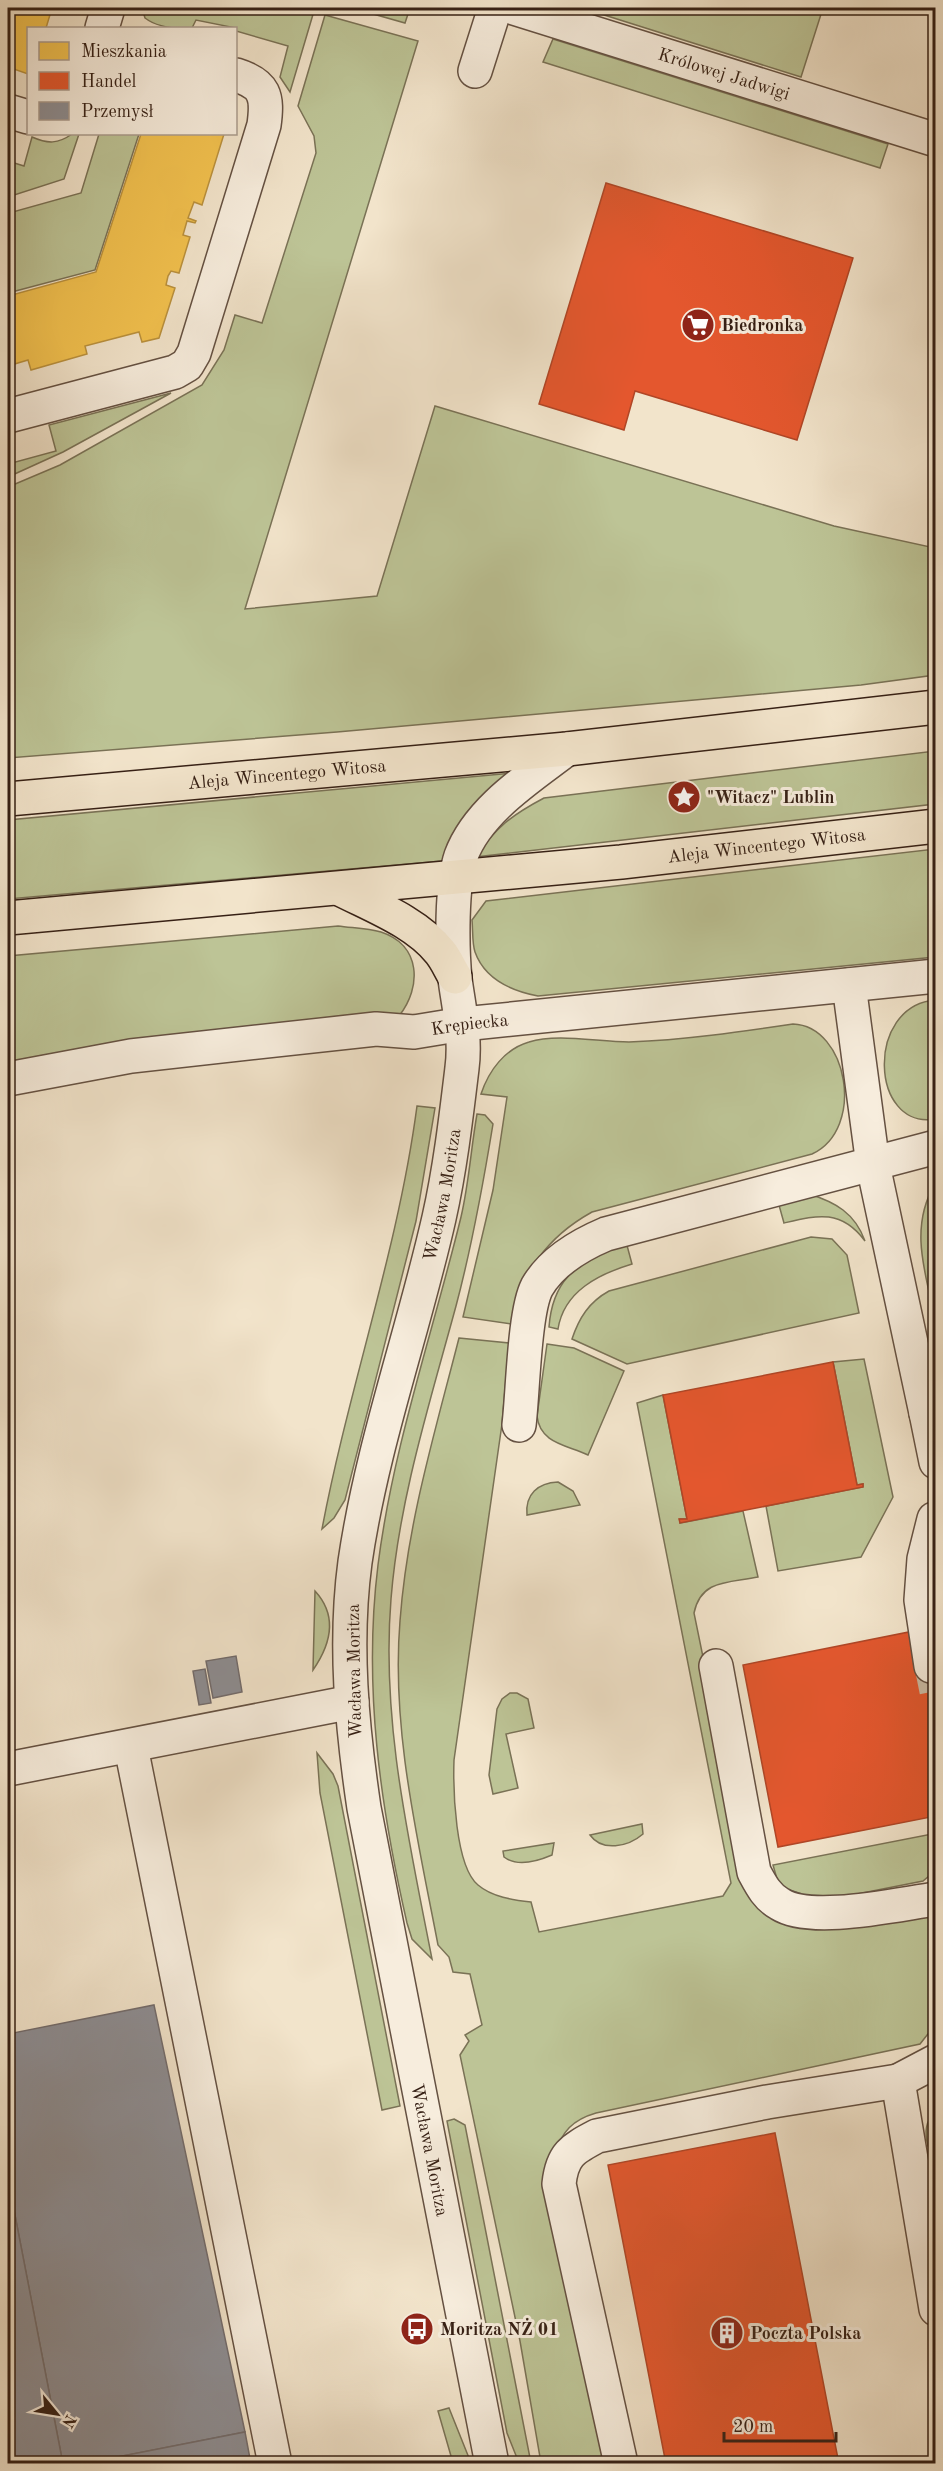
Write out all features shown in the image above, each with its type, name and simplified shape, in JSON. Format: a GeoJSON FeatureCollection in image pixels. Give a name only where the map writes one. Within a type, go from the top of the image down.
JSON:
{"type":"FeatureCollection","features":[{"type":"Feature","properties":{"kind":"main road","name":"Aleja Wincentego Witosa"},"geometry":{"type":"LineString","coordinates":[[8,798],[567,750],[936,707]]}},
{"type":"Feature","properties":{"kind":"main road","name":"Aleja Wincentego Witosa"},"geometry":{"type":"LineString","coordinates":[[8,918],[340,889],[768,847],[936,826]]}},
{"type":"Feature","properties":{"kind":"main road"},"geometry":{"type":"LineString","coordinates":[[340,889],[403,922],[425,938],[440,952],[455,977]]}},
{"type":"Feature","properties":{"kind":"street"},"geometry":{"type":"LineString","coordinates":[[102,27],[108,8]]}},
{"type":"Feature","properties":{"kind":"street"},"geometry":{"type":"LineString","coordinates":[[475,71],[495,8]]}},
{"type":"Feature","properties":{"kind":"street","name":"Królowej Jadwigi"},"geometry":{"type":"LineString","coordinates":[[514,8],[936,140]]}},
{"type":"Feature","properties":{"kind":"street"},"geometry":{"type":"LineString","coordinates":[[8,416],[175,372],[187,365],[194,353],[264,125],[267,108],[264,93],[253,80],[237,75]]}},
{"type":"Feature","properties":{"kind":"street"},"geometry":{"type":"LineString","coordinates":[[8,111],[27,117]]}},
{"type":"Feature","properties":{"kind":"street"},"geometry":{"type":"LineString","coordinates":[[455,878],[462,853],[474,833],[492,811],[516,788],[567,750]]}},
{"type":"Feature","properties":{"kind":"street","name":"Wacława Moritza"},"geometry":{"type":"LineString","coordinates":[[455,878],[455,977],[463,1024],[462,1067],[439,1216],[371,1479],[355,1562],[351,1635],[352,1702],[356,1755],[371,1847],[492,2463]]}},
{"type":"Feature","properties":{"kind":"street","name":"Krępiecka"},"geometry":{"type":"LineString","coordinates":[[8,1078],[131,1056],[376,1029],[414,1032],[463,1024],[936,976]]}},
{"type":"Feature","properties":{"kind":"street"},"geometry":{"type":"LineString","coordinates":[[849,985],[873,1165],[931,1411],[936,1462]]}},
{"type":"Feature","properties":{"kind":"street"},"geometry":{"type":"LineString","coordinates":[[519,1425],[531,1309],[537,1287],[559,1261],[585,1243],[606,1234],[936,1147]]}},
{"type":"Feature","properties":{"kind":"street"},"geometry":{"type":"LineString","coordinates":[[931,1666],[921,1600],[924,1559],[935,1518]]}},
{"type":"Feature","properties":{"kind":"street"},"geometry":{"type":"LineString","coordinates":[[716,1666],[754,1872],[770,1897],[789,1909],[818,1914],[936,1899]]}},
{"type":"Feature","properties":{"kind":"street"},"geometry":{"type":"LineString","coordinates":[[8,1769],[132,1747],[352,1702]]}},
{"type":"Feature","properties":{"kind":"street"},"geometry":{"type":"LineString","coordinates":[[132,1747],[275,2463]]}},
{"type":"Feature","properties":{"kind":"street"},"geometry":{"type":"LineString","coordinates":[[621,2463],[559,2184],[561,2165],[575,2147],[597,2136],[766,2102],[898,2081],[936,2061]]}},
{"type":"Feature","properties":{"kind":"street"},"geometry":{"type":"LineString","coordinates":[[898,2081],[936,2308]]}},
{"type":"Feature","properties":{"kind":"green space"},"geometry":{"type":"Polygon","coordinates":[[[142,8],[302,8],[314,11],[290,92],[280,77],[288,46],[237,31],[237,27],[196,20],[192,27],[168,27],[145,18],[142,8]]]}},
{"type":"Feature","properties":{"kind":"green space"},"geometry":{"type":"Polygon","coordinates":[[[352,8],[410,8],[405,23],[352,8]]]}},
{"type":"Feature","properties":{"kind":"green space"},"geometry":{"type":"Polygon","coordinates":[[[582,8],[823,8],[801,77],[582,8]]]}},
{"type":"Feature","properties":{"kind":"green space"},"geometry":{"type":"Polygon","coordinates":[[[325,15],[418,41],[245,609],[377,596],[435,406],[834,526],[935,548],[935,675],[861,685],[337,732],[8,758],[8,487],[60,465],[202,385],[224,350],[235,315],[262,323],[316,153],[314,136],[298,106],[325,15]]]}},
{"type":"Feature","properties":{"kind":"green space"},"geometry":{"type":"Polygon","coordinates":[[[553,39],[888,144],[880,168],[543,62],[553,39]]]}},
{"type":"Feature","properties":{"kind":"green space"},"geometry":{"type":"Polygon","coordinates":[[[70,135],[79,135],[64,179],[8,197],[8,161],[24,166],[32,137],[53,142],[70,135]]]}},
{"type":"Feature","properties":{"kind":"green space"},"geometry":{"type":"Polygon","coordinates":[[[99,135],[139,135],[95,270],[8,293],[9,213],[81,193],[99,135]]]}},
{"type":"Feature","properties":{"kind":"green space"},"geometry":{"type":"Polygon","coordinates":[[[171,393],[63,452],[8,477],[8,464],[56,451],[49,425],[171,393]]]}},
{"type":"Feature","properties":{"kind":"green space"},"geometry":{"type":"Polygon","coordinates":[[[935,751],[935,804],[475,857],[505,823],[544,798],[935,751]]]}},
{"type":"Feature","properties":{"kind":"green space"},"geometry":{"type":"Polygon","coordinates":[[[512,773],[486,792],[469,811],[455,832],[442,861],[8,899],[8,820],[512,773]]]}},
{"type":"Feature","properties":{"kind":"green space"},"geometry":{"type":"Polygon","coordinates":[[[935,849],[935,957],[538,996],[509,987],[492,977],[480,962],[474,948],[472,920],[486,901],[935,849]]]}},
{"type":"Feature","properties":{"kind":"green space"},"geometry":{"type":"Polygon","coordinates":[[[338,926],[381,932],[394,938],[404,947],[414,968],[414,980],[412,992],[399,1016],[8,1066],[8,956],[338,926]]]}},
{"type":"Feature","properties":{"kind":"green space"},"geometry":{"type":"Polygon","coordinates":[[[935,1000],[935,1119],[913,1117],[898,1106],[888,1088],[884,1066],[887,1043],[896,1023],[912,1007],[935,1000]]]}},
{"type":"Feature","properties":{"kind":"green space"},"geometry":{"type":"Polygon","coordinates":[[[793,1024],[812,1029],[827,1042],[837,1059],[843,1080],[844,1102],[840,1123],[829,1141],[812,1154],[592,1212],[562,1233],[538,1258],[522,1288],[511,1324],[463,1317],[493,1190],[507,1097],[481,1094],[488,1077],[505,1055],[520,1045],[540,1039],[650,1041],[793,1024]]]}},
{"type":"Feature","properties":{"kind":"green space"},"geometry":{"type":"Polygon","coordinates":[[[417,1106],[435,1108],[416,1221],[345,1500],[334,1518],[322,1529],[398,1213],[417,1106]]]}},
{"type":"Feature","properties":{"kind":"green space"},"geometry":{"type":"Polygon","coordinates":[[[477,1114],[485,1115],[493,1124],[485,1170],[462,1283],[408,1488],[391,1599],[390,1690],[399,1780],[432,1959],[412,1939],[397,1879],[389,1834],[373,1700],[374,1610],[378,1565],[393,1477],[461,1217],[477,1114]]]}},
{"type":"Feature","properties":{"kind":"green space"},"geometry":{"type":"Polygon","coordinates":[[[935,1184],[935,1318],[924,1267],[921,1233],[927,1200],[935,1184]]]}},
{"type":"Feature","properties":{"kind":"green space"},"geometry":{"type":"Polygon","coordinates":[[[809,1194],[843,1210],[856,1223],[865,1241],[856,1231],[838,1219],[818,1217],[784,1223],[777,1198],[809,1194]]]}},
{"type":"Feature","properties":{"kind":"green space"},"geometry":{"type":"Polygon","coordinates":[[[811,1237],[832,1239],[847,1255],[859,1313],[627,1364],[572,1339],[586,1311],[609,1291],[811,1237]]]}},
{"type":"Feature","properties":{"kind":"green space"},"geometry":{"type":"Polygon","coordinates":[[[625,1238],[632,1264],[607,1273],[585,1286],[567,1304],[558,1329],[549,1327],[557,1294],[564,1282],[584,1263],[625,1238]]]}},
{"type":"Feature","properties":{"kind":"green space"},"geometry":{"type":"Polygon","coordinates":[[[459,1338],[509,1343],[502,1424],[454,1760],[455,1807],[460,1845],[464,1862],[478,1885],[496,1895],[531,1902],[539,1932],[723,1896],[731,1883],[637,1403],[663,1395],[687,1519],[680,1519],[680,1523],[743,1511],[758,1577],[718,1584],[710,1588],[703,1594],[694,1613],[751,1892],[935,1909],[935,2025],[920,2044],[596,2113],[575,2123],[561,2139],[554,2154],[607,2463],[541,2463],[520,2341],[460,2055],[469,2041],[465,2035],[482,2025],[470,1974],[453,1972],[449,1957],[438,1945],[408,1784],[399,1702],[398,1662],[404,1585],[423,1478],[459,1338]]]}},
{"type":"Feature","properties":{"kind":"green space"},"geometry":{"type":"Polygon","coordinates":[[[547,1344],[574,1348],[624,1371],[588,1455],[549,1438],[539,1425],[537,1416],[547,1344]]]}},
{"type":"Feature","properties":{"kind":"green space"},"geometry":{"type":"Polygon","coordinates":[[[864,1359],[893,1497],[861,1557],[778,1571],[766,1506],[863,1487],[863,1484],[857,1485],[833,1362],[864,1359]]]}},
{"type":"Feature","properties":{"kind":"green space"},"geometry":{"type":"Polygon","coordinates":[[[558,1482],[573,1491],[580,1505],[527,1515],[528,1501],[534,1491],[544,1485],[558,1482]]]}},
{"type":"Feature","properties":{"kind":"green space"},"geometry":{"type":"Polygon","coordinates":[[[315,1591],[327,1610],[329,1630],[324,1650],[313,1670],[315,1591]]]}},
{"type":"Feature","properties":{"kind":"green space"},"geometry":{"type":"Polygon","coordinates":[[[510,1693],[517,1693],[528,1699],[534,1728],[506,1734],[518,1788],[493,1794],[489,1775],[497,1709],[502,1699],[510,1693]]]}},
{"type":"Feature","properties":{"kind":"green space"},"geometry":{"type":"Polygon","coordinates":[[[317,1753],[333,1774],[338,1786],[400,2106],[382,2110],[320,1793],[317,1753]]]}},
{"type":"Feature","properties":{"kind":"green space"},"geometry":{"type":"Polygon","coordinates":[[[642,1824],[643,1834],[623,1845],[601,1844],[590,1835],[642,1824]]]}},
{"type":"Feature","properties":{"kind":"green space"},"geometry":{"type":"Polygon","coordinates":[[[932,1834],[935,1836],[935,1871],[923,1881],[822,1901],[784,1888],[777,1879],[773,1865],[932,1834]]]}},
{"type":"Feature","properties":{"kind":"green space"},"geometry":{"type":"Polygon","coordinates":[[[554,1843],[552,1855],[540,1859],[515,1862],[504,1857],[503,1851],[554,1843]]]}},
{"type":"Feature","properties":{"kind":"green space"},"geometry":{"type":"Polygon","coordinates":[[[935,2110],[935,2144],[928,2146],[927,2127],[935,2110]]]}},
{"type":"Feature","properties":{"kind":"green space"},"geometry":{"type":"Polygon","coordinates":[[[454,2119],[465,2125],[531,2463],[519,2463],[507,2433],[447,2121],[454,2119]]]}},
{"type":"Feature","properties":{"kind":"green space"},"geometry":{"type":"Polygon","coordinates":[[[449,2408],[471,2463],[453,2463],[438,2411],[449,2408]]]}},
{"type":"Feature","properties":{"kind":"building: Mieszkania"},"geometry":{"type":"Polygon","coordinates":[[[8,8],[52,8],[46,27],[27,27],[27,74],[8,67],[8,8]]]}},
{"type":"Feature","properties":{"kind":"building: Mieszkania"},"geometry":{"type":"Polygon","coordinates":[[[141,135],[224,135],[202,205],[194,202],[188,218],[196,221],[195,223],[187,221],[183,235],[190,237],[179,273],[171,271],[168,276],[166,285],[175,288],[159,338],[142,342],[139,332],[85,346],[87,354],[31,370],[28,360],[8,366],[8,296],[96,272],[141,135]]]}},
{"type":"Feature","properties":{"kind":"building: Handel","name":"Biedronka"},"geometry":{"type":"Polygon","coordinates":[[[606,183],[853,258],[797,440],[635,391],[624,430],[539,404],[606,183]]]}},
{"type":"Feature","properties":{"kind":"building: Handel"},"geometry":{"type":"Polygon","coordinates":[[[833,1362],[857,1485],[863,1484],[863,1487],[680,1523],[679,1519],[687,1519],[663,1395],[833,1362]]]}},
{"type":"Feature","properties":{"kind":"building: Handel"},"geometry":{"type":"Polygon","coordinates":[[[909,1632],[916,1669],[936,1665],[936,1816],[778,1847],[743,1665],[909,1632]]]}},
{"type":"Feature","properties":{"kind":"building: Handel","name":"Poczta Polska"},"geometry":{"type":"Polygon","coordinates":[[[775,2133],[839,2464],[666,2464],[608,2165],[775,2133]]]}},
{"type":"Feature","properties":{"kind":"building: Przemysł"},"geometry":{"type":"Polygon","coordinates":[[[236,1656],[242,1692],[213,1698],[206,1661],[236,1656]]]}},
{"type":"Feature","properties":{"kind":"building: Przemysł"},"geometry":{"type":"Polygon","coordinates":[[[205,1669],[211,1703],[199,1705],[193,1671],[205,1669]]]}},
{"type":"Feature","properties":{"kind":"building: Przemysł"},"geometry":{"type":"Polygon","coordinates":[[[154,2005],[245,2432],[87,2463],[86,2461],[63,2464],[8,2179],[8,2034],[154,2005]]]}},
{"type":"Feature","properties":{"kind":"building: Przemysł"},"geometry":{"type":"Polygon","coordinates":[[[8,2179],[63,2464],[8,2464],[8,2179]]]}},
{"type":"Feature","properties":{"kind":"building: Przemysł"},"geometry":{"type":"Polygon","coordinates":[[[245,2432],[251,2464],[72,2464],[86,2461],[87,2463],[245,2432]]]}},
{"type":"Feature","properties":{"kind":"tunnel"},"geometry":{"type":"LineString","coordinates":[[931,1666],[936,1691]]}},
{"type":"Feature","properties":{"kind":"place","name":"Biedronka"},"geometry":{"type":"Point","coordinates":[698,325]}},
{"type":"Feature","properties":{"kind":"place","name":"\"Witacz\" Lublin"},"geometry":{"type":"Point","coordinates":[684,797]}},
{"type":"Feature","properties":{"kind":"place","name":"Moritza NŻ 01"},"geometry":{"type":"Point","coordinates":[417,2329]}},
{"type":"Feature","properties":{"kind":"place","name":"Poczta Polska"},"geometry":{"type":"Point","coordinates":[727,2333]}}]}
